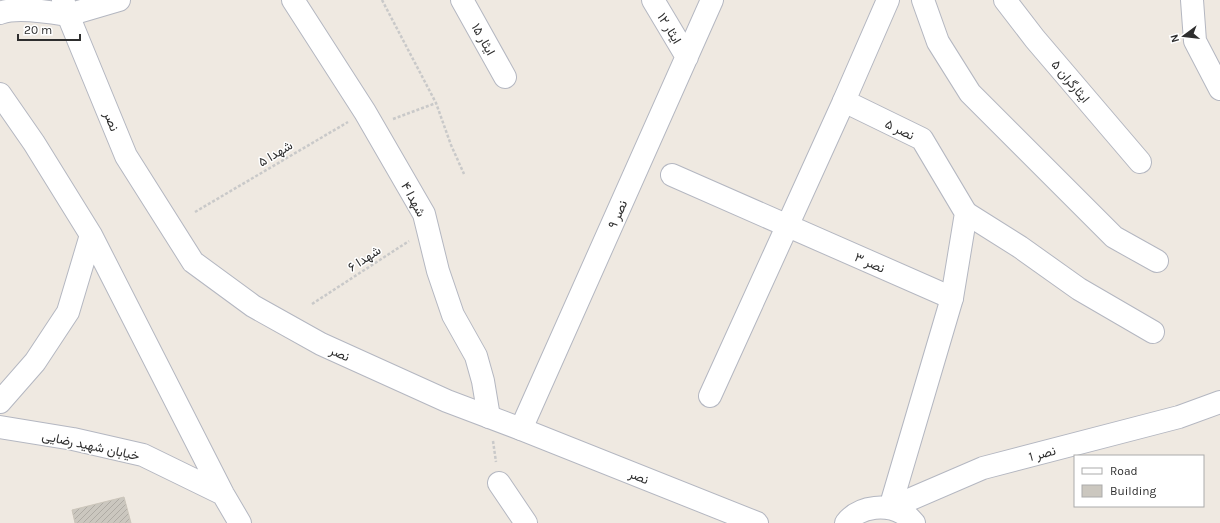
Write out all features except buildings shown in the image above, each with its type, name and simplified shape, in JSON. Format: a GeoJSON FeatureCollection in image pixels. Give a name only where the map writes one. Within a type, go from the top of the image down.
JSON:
{"type":"FeatureCollection","features":[{"type":"Feature","properties":{"kind":"street"},"geometry":{"type":"LineString","coordinates":[[0,13],[119,0]]}},
{"type":"Feature","properties":{"kind":"street","name":"شهدا ۴"},"geometry":{"type":"LineString","coordinates":[[293,0],[370,119],[424,214],[438,271],[453,315],[476,356],[483,382],[489,417]]}},
{"type":"Feature","properties":{"kind":"street","name":"ایثار ۱۵"},"geometry":{"type":"LineString","coordinates":[[462,0],[505,77]]}},
{"type":"Feature","properties":{"kind":"street","name":"ایثار ۱۲"},"geometry":{"type":"LineString","coordinates":[[653,0],[687,57]]}},
{"type":"Feature","properties":{"kind":"street","name":"نصر ۹"},"geometry":{"type":"LineString","coordinates":[[521,429],[712,0]]}},
{"type":"Feature","properties":{"kind":"street"},"geometry":{"type":"LineString","coordinates":[[710,396],[788,226],[888,0]]}},
{"type":"Feature","properties":{"kind":"street"},"geometry":{"type":"LineString","coordinates":[[923,0],[938,42],[970,93],[1114,237],[1157,261]]}},
{"type":"Feature","properties":{"kind":"street","name":"ایثارگران ۵"},"geometry":{"type":"LineString","coordinates":[[1005,0],[1035,38],[1140,162]]}},
{"type":"Feature","properties":{"kind":"street"},"geometry":{"type":"LineString","coordinates":[[1192,0],[1195,41],[1220,89]]}},
{"type":"Feature","properties":{"kind":"street","name":"نصر"},"geometry":{"type":"LineString","coordinates":[[65,7],[126,156],[193,262],[253,306],[321,344],[447,401],[757,523]]}},
{"type":"Feature","properties":{"kind":"street"},"geometry":{"type":"LineString","coordinates":[[0,94],[34,143],[91,235],[222,494],[240,523]]}},
{"type":"Feature","properties":{"kind":"street","name":"نصر ۵"},"geometry":{"type":"LineString","coordinates":[[844,101],[922,139],[966,213]]}},
{"type":"Feature","properties":{"kind":"street","name":"نصر ۳"},"geometry":{"type":"LineString","coordinates":[[672,175],[952,298]]}},
{"type":"Feature","properties":{"kind":"street"},"geometry":{"type":"LineString","coordinates":[[890,508],[952,298],[966,213],[1020,247],[1078,289],[1153,332]]}},
{"type":"Feature","properties":{"kind":"street"},"geometry":{"type":"LineString","coordinates":[[0,402],[35,362],[68,312],[91,235]]}},
{"type":"Feature","properties":{"kind":"street","name":"نصر 1"},"geometry":{"type":"LineString","coordinates":[[890,508],[983,468],[1179,416],[1220,402]]}},
{"type":"Feature","properties":{"kind":"street","name":"خیابان شهید رضایی"},"geometry":{"type":"LineString","coordinates":[[0,427],[73,439],[143,455],[222,494]]}},
{"type":"Feature","properties":{"kind":"street"},"geometry":{"type":"LineString","coordinates":[[499,482],[526,523]]}},
{"type":"Feature","properties":{"kind":"street"},"geometry":{"type":"LineString","coordinates":[[846,523],[851,517],[870,508],[890,508],[907,516],[914,523]]}},
{"type":"Feature","properties":{"kind":"path"},"geometry":{"type":"LineString","coordinates":[[382,0],[436,102],[451,146],[464,174]]}},
{"type":"Feature","properties":{"kind":"path","name":"شهدا ۵"},"geometry":{"type":"LineString","coordinates":[[195,212],[370,119],[436,102]]}},
{"type":"Feature","properties":{"kind":"path","name":"شهدا ۶"},"geometry":{"type":"LineString","coordinates":[[312,304],[427,229]]}},
{"type":"Feature","properties":{"kind":"path"},"geometry":{"type":"LineString","coordinates":[[489,417],[499,482]]}}]}
